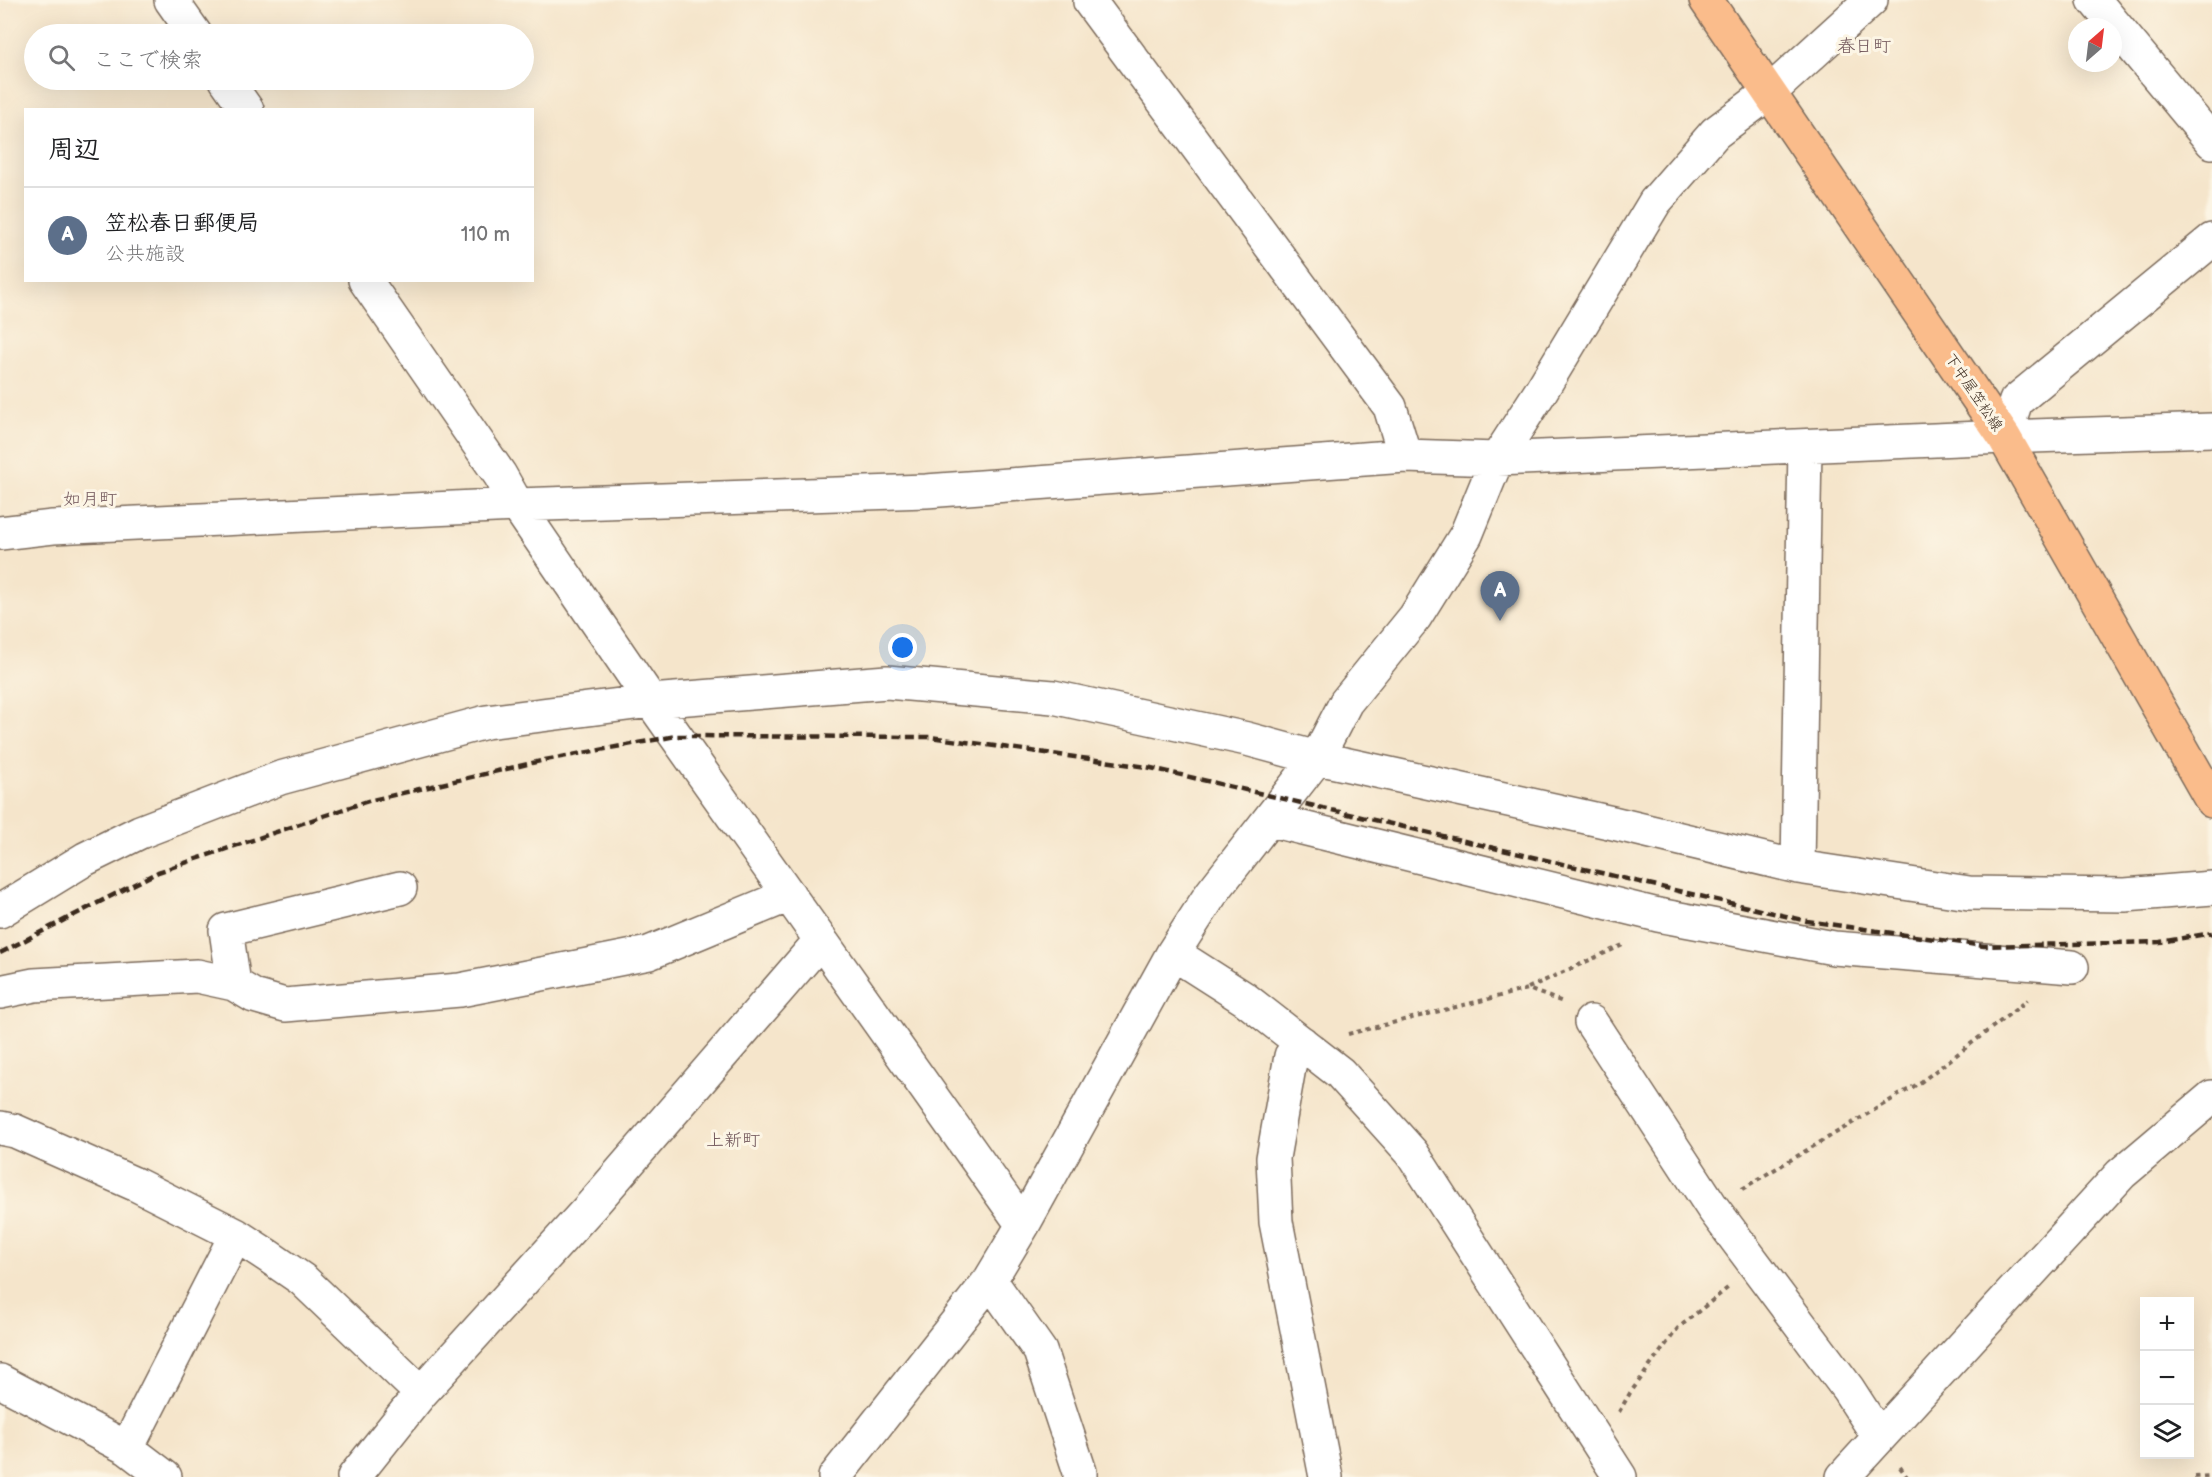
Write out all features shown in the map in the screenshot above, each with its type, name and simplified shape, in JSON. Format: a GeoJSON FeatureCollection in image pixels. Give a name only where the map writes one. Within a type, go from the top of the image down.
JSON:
{"type":"FeatureCollection","features":[{"type":"Feature","properties":{"kind":"main road","name":"下中屋笠松線"},"geometry":{"type":"LineString","coordinates":[[1706,0],[2004,437],[2212,801]]}},
{"type":"Feature","properties":{"kind":"street"},"geometry":{"type":"LineString","coordinates":[[171,0],[188,24]]}},
{"type":"Feature","properties":{"kind":"street"},"geometry":{"type":"LineString","coordinates":[[836,1477],[990,1280],[1023,1225],[1173,953],[1211,894],[1317,758],[1346,702],[1415,617],[1466,535],[1497,459],[1541,391],[1655,202],[1715,133],[1770,92],[1871,0]]}},
{"type":"Feature","properties":{"kind":"street"},"geometry":{"type":"LineString","coordinates":[[2094,0],[2212,142]]}},
{"type":"Feature","properties":{"kind":"street"},"geometry":{"type":"LineString","coordinates":[[1090,2],[1390,407],[1405,456]]}},
{"type":"Feature","properties":{"kind":"street"},"geometry":{"type":"LineString","coordinates":[[233,90],[246,108]]}},
{"type":"Feature","properties":{"kind":"street"},"geometry":{"type":"LineString","coordinates":[[2004,437],[2016,400],[2212,240]]}},
{"type":"Feature","properties":{"kind":"street"},"geometry":{"type":"LineString","coordinates":[[366,282],[500,475],[517,505],[651,701],[1023,1225]]}},
{"type":"Feature","properties":{"kind":"street"},"geometry":{"type":"LineString","coordinates":[[0,533],[53,527],[517,505],[926,491],[1405,456],[1497,459],[2212,430]]}},
{"type":"Feature","properties":{"kind":"street"},"geometry":{"type":"LineString","coordinates":[[1798,867],[1804,446]]}},
{"type":"Feature","properties":{"kind":"street"},"geometry":{"type":"LineString","coordinates":[[0,911],[85,859],[140,832],[280,778],[486,722],[651,701],[887,682],[1053,697],[1247,739],[1317,758],[1613,823],[1798,867],[1969,892],[2125,895],[2212,888]]}},
{"type":"Feature","properties":{"kind":"street"},"geometry":{"type":"LineString","coordinates":[[1270,820],[1658,915],[1834,948],[2072,967]]}},
{"type":"Feature","properties":{"kind":"street"},"geometry":{"type":"LineString","coordinates":[[234,984],[226,930],[400,888]]}},
{"type":"Feature","properties":{"kind":"street"},"geometry":{"type":"LineString","coordinates":[[0,992],[34,985],[197,976],[234,984],[254,996],[285,1005],[460,990],[649,953],[789,895]]}},
{"type":"Feature","properties":{"kind":"street"},"geometry":{"type":"LineString","coordinates":[[354,1477],[421,1393],[592,1205],[821,940]]}},
{"type":"Feature","properties":{"kind":"street"},"geometry":{"type":"LineString","coordinates":[[1173,953],[1245,999],[1341,1073],[1412,1153],[1620,1477]]}},
{"type":"Feature","properties":{"kind":"street"},"geometry":{"type":"LineString","coordinates":[[1591,1022],[1712,1207],[1848,1389],[1879,1437]]}},
{"type":"Feature","properties":{"kind":"street"},"geometry":{"type":"LineString","coordinates":[[1310,1049],[1290,1056],[1273,1158],[1276,1222],[1326,1477]]}},
{"type":"Feature","properties":{"kind":"street"},"geometry":{"type":"LineString","coordinates":[[1843,1477],[2121,1174],[2212,1097]]}},
{"type":"Feature","properties":{"kind":"street"},"geometry":{"type":"LineString","coordinates":[[0,1128],[15,1131],[137,1185],[236,1235],[303,1280],[421,1393]]}},
{"type":"Feature","properties":{"kind":"street"},"geometry":{"type":"LineString","coordinates":[[127,1449],[236,1235]]}},
{"type":"Feature","properties":{"kind":"street"},"geometry":{"type":"LineString","coordinates":[[990,1280],[1040,1351],[1080,1477]]}},
{"type":"Feature","properties":{"kind":"street"},"geometry":{"type":"LineString","coordinates":[[0,1381],[127,1449],[165,1477]]}},
{"type":"Feature","properties":{"kind":"path"},"geometry":{"type":"LineString","coordinates":[[1310,1049],[1338,1037],[1528,989],[1630,942]]}},
{"type":"Feature","properties":{"kind":"path"},"geometry":{"type":"LineString","coordinates":[[1712,1207],[1921,1082],[2072,967]]}},
{"type":"Feature","properties":{"kind":"path"},"geometry":{"type":"LineString","coordinates":[[1528,989],[1561,1001],[1591,1022]]}},
{"type":"Feature","properties":{"kind":"path"},"geometry":{"type":"LineString","coordinates":[[1599,1446],[1630,1393],[1678,1328],[1756,1265]]}},
{"type":"Feature","properties":{"kind":"path"},"geometry":{"type":"LineString","coordinates":[[2194,1477],[2212,1476]]}},
{"type":"Feature","properties":{"kind":"railway"},"geometry":{"type":"LineString","coordinates":[[0,953],[158,872],[368,801],[545,760],[676,736],[930,737],[1147,767],[1807,921],[1984,946],[2160,942],[2212,933]]}},
{"type":"Feature","properties":{"kind":"place","name":"笠松春日郵便局"},"geometry":{"type":"Point","coordinates":[1500,621]}},
{"type":"Feature","properties":{"kind":"district","name":"春日町"},"geometry":{"type":"Point","coordinates":[1864,46]}},
{"type":"Feature","properties":{"kind":"district","name":"如月町"},"geometry":{"type":"Point","coordinates":[90,499]}},
{"type":"Feature","properties":{"kind":"district","name":"上新町"},"geometry":{"type":"Point","coordinates":[733,1140]}}]}
